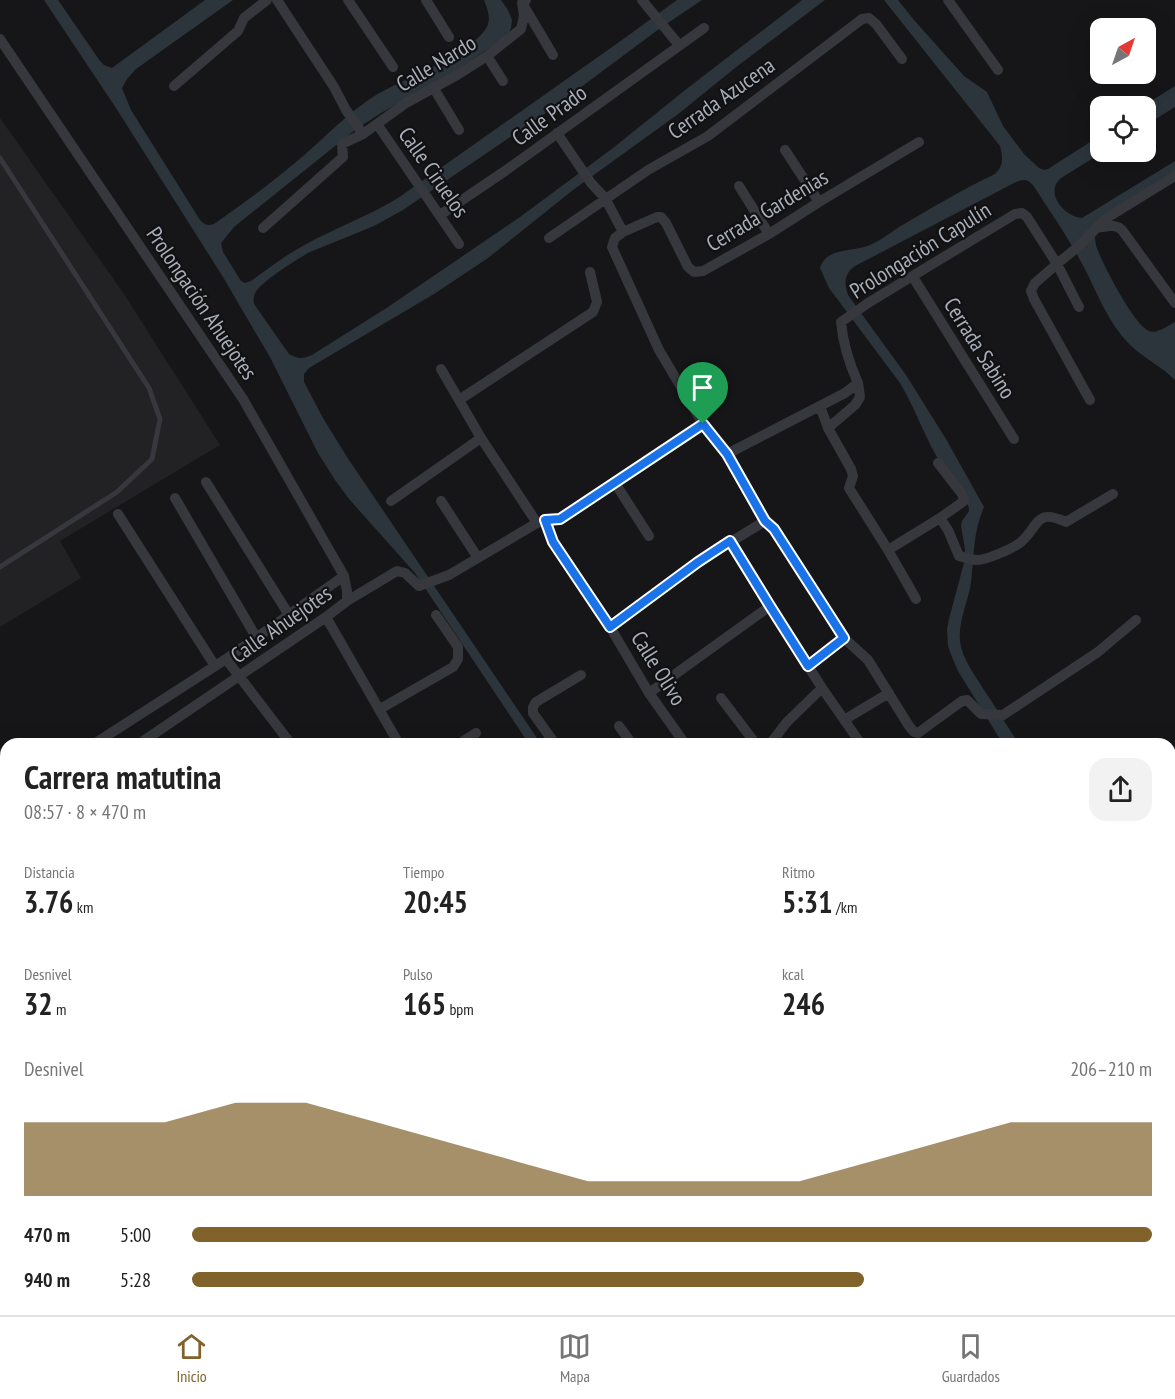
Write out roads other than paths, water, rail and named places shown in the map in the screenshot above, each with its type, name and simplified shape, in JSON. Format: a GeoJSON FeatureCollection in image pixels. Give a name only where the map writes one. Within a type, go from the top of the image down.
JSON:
{"type":"FeatureCollection","features":[{"type":"Feature","properties":{"kind":"street"},"geometry":{"type":"LineString","coordinates":[[174,86],[238,31],[244,18],[267,0]]}},
{"type":"Feature","properties":{"kind":"street"},"geometry":{"type":"LineString","coordinates":[[277,0],[361,132]]}},
{"type":"Feature","properties":{"kind":"street"},"geometry":{"type":"LineString","coordinates":[[348,0],[393,68]]}},
{"type":"Feature","properties":{"kind":"street"},"geometry":{"type":"LineString","coordinates":[[426,0],[449,37]]}},
{"type":"Feature","properties":{"kind":"street"},"geometry":{"type":"LineString","coordinates":[[642,0],[679,45]]}},
{"type":"Feature","properties":{"kind":"street"},"geometry":{"type":"LineString","coordinates":[[948,0],[998,70]]}},
{"type":"Feature","properties":{"kind":"street"},"geometry":{"type":"LineString","coordinates":[[524,2],[553,55]]}},
{"type":"Feature","properties":{"kind":"street","name":"Calle Nardo"},"geometry":{"type":"LineString","coordinates":[[263,228],[343,157],[342,144],[377,124],[406,103],[458,75],[521,29],[524,2]]}},
{"type":"Feature","properties":{"kind":"street","name":"Cerrada Azucena"},"geometry":{"type":"LineString","coordinates":[[549,237],[648,170],[708,136],[862,19],[869,18],[876,24],[902,59]]}},
{"type":"Feature","properties":{"kind":"street","name":"Calle Prado"},"geometry":{"type":"LineString","coordinates":[[440,214],[505,171],[704,28]]}},
{"type":"Feature","properties":{"kind":"street","name":"Prolongación Ahuejotes"},"geometry":{"type":"LineString","coordinates":[[0,39],[243,399],[344,576],[347,601]]}},
{"type":"Feature","properties":{"kind":"street"},"geometry":{"type":"LineString","coordinates":[[487,56],[503,81]]}},
{"type":"Feature","properties":{"kind":"street"},"geometry":{"type":"LineString","coordinates":[[433,87],[459,129]]}},
{"type":"Feature","properties":{"kind":"street","name":"Calle Ciruelos"},"geometry":{"type":"LineString","coordinates":[[377,124],[459,244]]}},
{"type":"Feature","properties":{"kind":"street"},"geometry":{"type":"LineString","coordinates":[[557,133],[591,183],[605,198],[623,232],[615,238],[612,247],[659,351],[703,424],[727,454],[765,521],[774,529],[844,638],[868,660],[914,732],[918,733],[962,701],[967,700],[981,714],[1003,715],[1098,652],[1136,620]]}},
{"type":"Feature","properties":{"kind":"street","name":"Cerrada Gardenias"},"geometry":{"type":"LineString","coordinates":[[623,232],[657,216],[666,223],[688,267],[694,272],[703,271],[770,234],[919,142]]}},
{"type":"Feature","properties":{"kind":"street"},"geometry":{"type":"LineString","coordinates":[[785,150],[819,202]]}},
{"type":"Feature","properties":{"kind":"street"},"geometry":{"type":"LineString","coordinates":[[1090,400],[1031,291],[1035,283],[1080,245],[1105,219],[1175,176]]}},
{"type":"Feature","properties":{"kind":"street"},"geometry":{"type":"LineString","coordinates":[[739,186],[770,234]]}},
{"type":"Feature","properties":{"kind":"street","name":"Prolongación Capulín"},"geometry":{"type":"LineString","coordinates":[[858,383],[842,339],[841,322],[868,303],[913,278],[1015,214],[1022,213],[1027,217],[1057,264]]}},
{"type":"Feature","properties":{"kind":"street"},"geometry":{"type":"LineString","coordinates":[[1095,229],[1118,226],[1175,303]]}},
{"type":"Feature","properties":{"kind":"street"},"geometry":{"type":"LineString","coordinates":[[1057,264],[1079,307]]}},
{"type":"Feature","properties":{"kind":"street"},"geometry":{"type":"LineString","coordinates":[[459,400],[593,312],[597,302],[590,272]]}},
{"type":"Feature","properties":{"kind":"street","name":"Cerrada Sabino"},"geometry":{"type":"LineString","coordinates":[[913,278],[1014,439]]}},
{"type":"Feature","properties":{"kind":"street","name":"Calle Olivo"},"geometry":{"type":"LineString","coordinates":[[441,369],[481,438],[541,522],[680,738]]}},
{"type":"Feature","properties":{"kind":"street"},"geometry":{"type":"LineString","coordinates":[[727,454],[845,393],[858,383],[860,397],[855,405],[828,428]]}},
{"type":"Feature","properties":{"kind":"street"},"geometry":{"type":"LineString","coordinates":[[820,406],[828,428],[851,469],[853,476],[849,488],[916,599]]}},
{"type":"Feature","properties":{"kind":"street","name":"Calle Ahuejotes"},"geometry":{"type":"LineString","coordinates":[[151,738],[347,601],[397,571],[405,573],[419,586],[449,575],[541,522],[560,519],[703,424]]}},
{"type":"Feature","properties":{"kind":"street"},"geometry":{"type":"LineString","coordinates":[[392,501],[481,438]]}},
{"type":"Feature","properties":{"kind":"street"},"geometry":{"type":"LineString","coordinates":[[888,550],[964,501],[962,494],[938,463]]}},
{"type":"Feature","properties":{"kind":"street"},"geometry":{"type":"LineString","coordinates":[[206,482],[289,615]]}},
{"type":"Feature","properties":{"kind":"street"},"geometry":{"type":"LineString","coordinates":[[615,483],[649,536]]}},
{"type":"Feature","properties":{"kind":"street"},"geometry":{"type":"LineString","coordinates":[[940,518],[948,530],[958,556],[977,560],[999,554],[1020,543],[1040,519],[1055,517],[1066,522],[1113,494]]}},
{"type":"Feature","properties":{"kind":"street"},"geometry":{"type":"LineString","coordinates":[[175,498],[256,637]]}},
{"type":"Feature","properties":{"kind":"street"},"geometry":{"type":"LineString","coordinates":[[441,501],[478,558]]}},
{"type":"Feature","properties":{"kind":"street"},"geometry":{"type":"LineString","coordinates":[[118,514],[215,666]]}},
{"type":"Feature","properties":{"kind":"street"},"geometry":{"type":"LineString","coordinates":[[610,627],[698,562],[765,521]]}},
{"type":"Feature","properties":{"kind":"street"},"geometry":{"type":"LineString","coordinates":[[730,541],[822,688],[857,738]]}},
{"type":"Feature","properties":{"kind":"street","name":"Calle Ahuejotes"},"geometry":{"type":"LineString","coordinates":[[103,738],[226,659],[344,576]]}},
{"type":"Feature","properties":{"kind":"street"},"geometry":{"type":"LineString","coordinates":[[649,693],[770,606]]}},
{"type":"Feature","properties":{"kind":"street"},"geometry":{"type":"LineString","coordinates":[[380,710],[453,668],[458,659],[458,647],[436,615]]}},
{"type":"Feature","properties":{"kind":"street"},"geometry":{"type":"LineString","coordinates":[[326,617],[396,738]]}},
{"type":"Feature","properties":{"kind":"street"},"geometry":{"type":"LineString","coordinates":[[808,666],[844,638]]}},
{"type":"Feature","properties":{"kind":"street"},"geometry":{"type":"LineString","coordinates":[[226,659],[286,738]]}},
{"type":"Feature","properties":{"kind":"street"},"geometry":{"type":"LineString","coordinates":[[551,738],[533,713],[532,707],[536,702],[581,675]]}},
{"type":"Feature","properties":{"kind":"street"},"geometry":{"type":"LineString","coordinates":[[775,738],[787,722],[822,688]]}},
{"type":"Feature","properties":{"kind":"street"},"geometry":{"type":"LineString","coordinates":[[844,720],[889,693]]}},
{"type":"Feature","properties":{"kind":"street"},"geometry":{"type":"LineString","coordinates":[[721,698],[751,738]]}},
{"type":"Feature","properties":{"kind":"street"},"geometry":{"type":"LineString","coordinates":[[619,726],[628,738]]}},
{"type":"Feature","properties":{"kind":"street"},"geometry":{"type":"LineString","coordinates":[[468,738],[476,733]]}},
{"type":"Feature","properties":{"kind":"lane"},"geometry":{"type":"LineString","coordinates":[[0,158],[149,388],[160,418],[152,459],[117,492],[0,567]]}}]}
